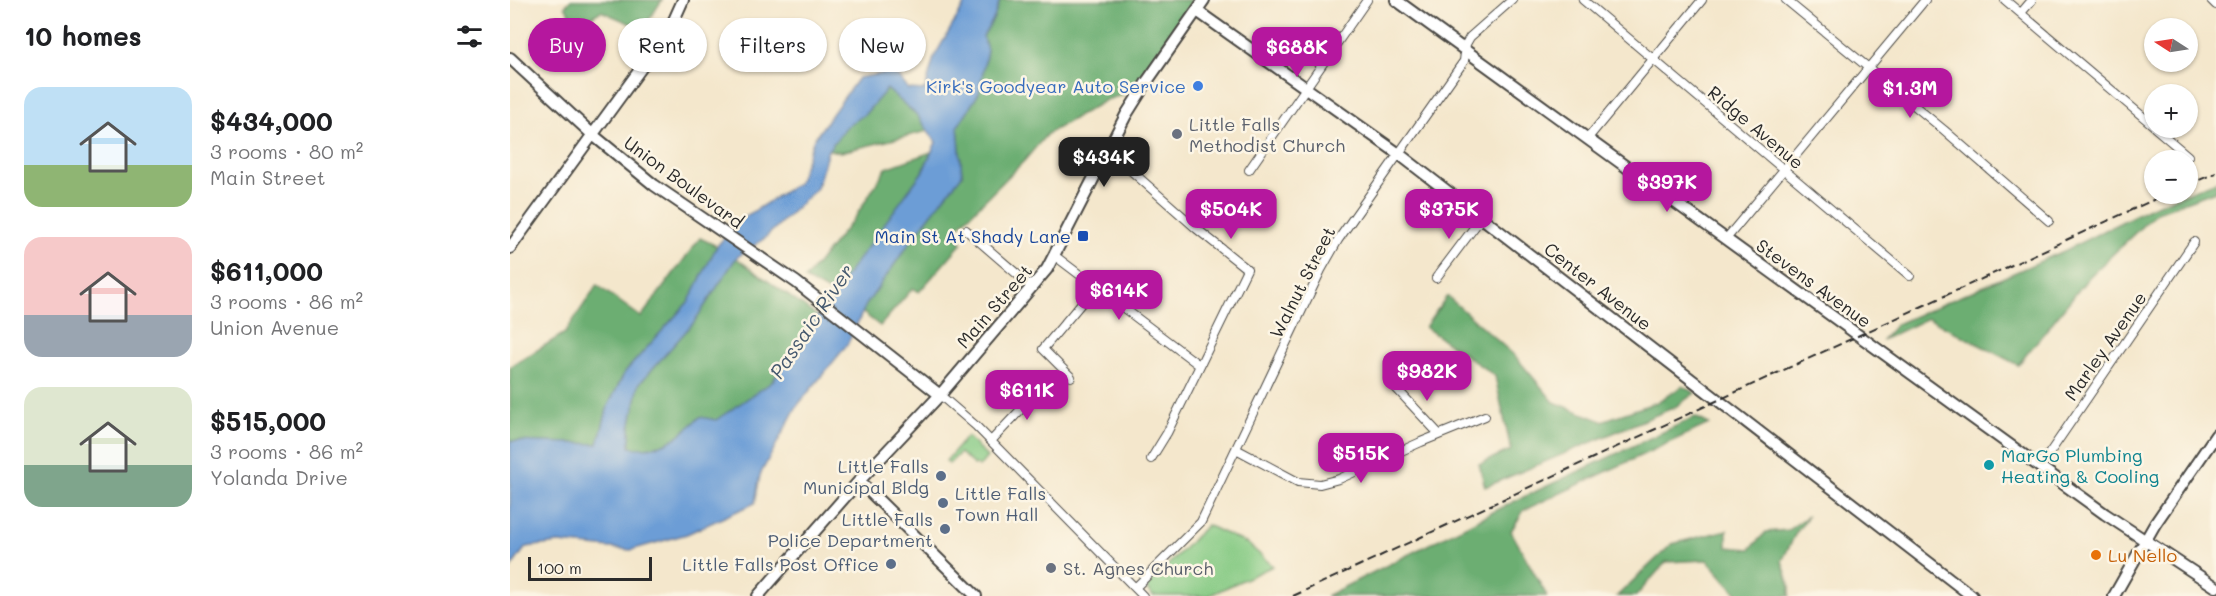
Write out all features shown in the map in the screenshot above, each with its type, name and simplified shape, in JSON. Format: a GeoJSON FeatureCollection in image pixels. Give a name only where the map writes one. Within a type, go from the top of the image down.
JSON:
{"type":"FeatureCollection","features":[{"type":"Feature","properties":{"kind":"main road"},"geometry":{"type":"LineString","coordinates":[[510,248],[655,49],[674,20],[683,0]]}},
{"type":"Feature","properties":{"kind":"main road","name":"Main Street"},"geometry":{"type":"LineString","coordinates":[[758,596],[859,481],[940,395],[1047,269],[1105,154],[1148,80],[1204,0]]}},
{"type":"Feature","properties":{"kind":"main road","name":"Stevens Avenue"},"geometry":{"type":"LineString","coordinates":[[1396,0],[2040,467],[2144,541],[2216,587]]}},
{"type":"Feature","properties":{"kind":"main road","name":"Center Avenue"},"geometry":{"type":"LineString","coordinates":[[1197,12],[1399,154],[1972,596]]}},
{"type":"Feature","properties":{"kind":"main road","name":"Union Boulevard"},"geometry":{"type":"LineString","coordinates":[[510,58],[593,135],[654,185],[796,282],[940,395]]}},
{"type":"Feature","properties":{"kind":"main road"},"geometry":{"type":"LineString","coordinates":[[2114,596],[2144,541],[2216,435]]}},
{"type":"Feature","properties":{"kind":"main road"},"geometry":{"type":"LineString","coordinates":[[859,481],[976,596]]}},
{"type":"Feature","properties":{"kind":"street"},"geometry":{"type":"LineString","coordinates":[[1249,170],[1366,0]]}},
{"type":"Feature","properties":{"kind":"street","name":"Walnut Street"},"geometry":{"type":"LineString","coordinates":[[1135,588],[1201,522],[1330,253],[1464,61],[1466,44],[1470,37],[1512,0]]}},
{"type":"Feature","properties":{"kind":"street","name":"Ridge Avenue"},"geometry":{"type":"LineString","coordinates":[[1583,0],[1910,276]]}},
{"type":"Feature","properties":{"kind":"street"},"geometry":{"type":"LineString","coordinates":[[1588,138],[1702,0]]}},
{"type":"Feature","properties":{"kind":"street"},"geometry":{"type":"LineString","coordinates":[[1786,0],[1944,129],[2049,221]]}},
{"type":"Feature","properties":{"kind":"street"},"geometry":{"type":"LineString","coordinates":[[1726,239],[1925,0]]}},
{"type":"Feature","properties":{"kind":"street"},"geometry":{"type":"LineString","coordinates":[[2005,0],[2144,118]]}},
{"type":"Feature","properties":{"kind":"street"},"geometry":{"type":"LineString","coordinates":[[2021,13],[2032,0]]}},
{"type":"Feature","properties":{"kind":"street"},"geometry":{"type":"LineString","coordinates":[[2211,0],[2216,5]]}},
{"type":"Feature","properties":{"kind":"street"},"geometry":{"type":"LineString","coordinates":[[2168,138],[2181,150]]}},
{"type":"Feature","properties":{"kind":"street"},"geometry":{"type":"LineString","coordinates":[[1105,154],[1128,168],[1197,229],[1247,268],[1167,433],[1150,459]]}},
{"type":"Feature","properties":{"kind":"street"},"geometry":{"type":"LineString","coordinates":[[1436,278],[1482,217]]}},
{"type":"Feature","properties":{"kind":"street"},"geometry":{"type":"LineString","coordinates":[[966,230],[1032,287]]}},
{"type":"Feature","properties":{"kind":"street","name":"Marley Avenue"},"geometry":{"type":"LineString","coordinates":[[2040,467],[2194,242]]}},
{"type":"Feature","properties":{"kind":"street"},"geometry":{"type":"LineString","coordinates":[[1055,256],[1200,365]]}},
{"type":"Feature","properties":{"kind":"street"},"geometry":{"type":"LineString","coordinates":[[1071,377],[1043,350],[1095,287]]}},
{"type":"Feature","properties":{"kind":"street"},"geometry":{"type":"LineString","coordinates":[[991,441],[1044,384]]}},
{"type":"Feature","properties":{"kind":"street"},"geometry":{"type":"LineString","coordinates":[[1396,388],[1439,434]]}},
{"type":"Feature","properties":{"kind":"street"},"geometry":{"type":"LineString","coordinates":[[940,395],[991,441],[1143,596]]}},
{"type":"Feature","properties":{"kind":"street"},"geometry":{"type":"LineString","coordinates":[[1236,450],[1298,482],[1320,484],[1339,479],[1485,416]]}},
{"type":"Feature","properties":{"kind":"green space"},"geometry":{"type":"Polygon","coordinates":[[[571,0],[662,0],[650,18],[618,18],[601,11],[590,18],[572,18],[565,6],[571,0]]]}},
{"type":"Feature","properties":{"kind":"green space"},"geometry":{"type":"Polygon","coordinates":[[[1000,0],[1193,0],[1132,92],[1106,100],[1047,134],[1025,160],[953,232],[962,243],[919,292],[913,288],[880,326],[862,312],[915,235],[962,175],[958,126],[979,93],[987,50],[983,36],[994,18],[1000,0]]]}},
{"type":"Feature","properties":{"kind":"green space"},"geometry":{"type":"Polygon","coordinates":[[[887,89],[917,115],[928,131],[841,152],[828,150],[846,127],[865,114],[887,89]]]}},
{"type":"Feature","properties":{"kind":"green space"},"geometry":{"type":"Polygon","coordinates":[[[931,152],[923,171],[834,295],[805,279],[856,216],[886,168],[931,152]]]}},
{"type":"Feature","properties":{"kind":"green space"},"geometry":{"type":"Polygon","coordinates":[[[2216,181],[2216,191],[2198,197],[2198,188],[2216,181]]]}},
{"type":"Feature","properties":{"kind":"green space"},"geometry":{"type":"Polygon","coordinates":[[[2158,204],[2179,204],[2157,212],[2089,277],[2018,365],[1928,318],[1882,340],[1897,324],[2066,250],[2158,204]]]}},
{"type":"Feature","properties":{"kind":"green space"},"geometry":{"type":"Polygon","coordinates":[[[700,238],[717,246],[689,301],[625,372],[608,406],[598,444],[510,441],[510,367],[565,333],[597,285],[641,317],[700,238]]]}},
{"type":"Feature","properties":{"kind":"green space"},"geometry":{"type":"Polygon","coordinates":[[[736,258],[817,316],[772,382],[716,420],[700,417],[669,442],[651,447],[630,447],[630,428],[639,384],[694,322],[736,258]]]}},
{"type":"Feature","properties":{"kind":"green space"},"geometry":{"type":"Polygon","coordinates":[[[1447,296],[1515,356],[1554,402],[1602,421],[1657,402],[1683,386],[1695,393],[1675,407],[1485,487],[1479,464],[1511,450],[1495,376],[1425,327],[1447,296]]]}},
{"type":"Feature","properties":{"kind":"green space"},"geometry":{"type":"Polygon","coordinates":[[[1695,417],[1709,424],[1524,510],[1511,531],[1547,596],[1326,596],[1515,501],[1695,417]]]}},
{"type":"Feature","properties":{"kind":"green space"},"geometry":{"type":"Polygon","coordinates":[[[967,436],[987,457],[979,467],[960,453],[949,464],[946,461],[967,436]]]}},
{"type":"Feature","properties":{"kind":"green space"},"geometry":{"type":"Polygon","coordinates":[[[1808,516],[1796,533],[1782,561],[1790,586],[1790,596],[1739,596],[1707,560],[1666,562],[1636,596],[1617,596],[1672,544],[1727,530],[1727,547],[1750,549],[1766,532],[1788,530],[1808,516]]]}},
{"type":"Feature","properties":{"kind":"green space"},"geometry":{"type":"Polygon","coordinates":[[[1207,525],[1248,544],[1273,566],[1208,596],[1153,596],[1147,590],[1148,585],[1207,525]]]}},
{"type":"Feature","properties":{"kind":"water"},"geometry":{"type":"Polygon","coordinates":[[[967,0],[1000,0],[994,18],[983,36],[987,50],[979,93],[958,126],[962,175],[915,235],[866,305],[847,345],[797,406],[760,475],[755,503],[687,534],[631,550],[559,543],[526,547],[510,569],[510,441],[598,444],[608,406],[625,372],[689,301],[717,246],[740,220],[798,183],[814,139],[858,78],[891,72],[899,77],[908,89],[925,90],[934,57],[967,0]],[[887,89],[865,114],[846,127],[828,150],[817,188],[765,238],[736,258],[694,322],[639,384],[630,428],[630,447],[651,447],[669,442],[700,417],[716,420],[772,382],[923,171],[936,142],[917,115],[887,89]]]}},
{"type":"Feature","properties":{"kind":"railway"},"geometry":{"type":"LineString","coordinates":[[2198,180],[2216,173]]}},
{"type":"Feature","properties":{"kind":"railway"},"geometry":{"type":"LineString","coordinates":[[1293,596],[2144,204]]}},
{"type":"Feature","properties":{"kind":"place","name":"Kirk's Goodyear Auto Service"},"geometry":{"type":"Point","coordinates":[1198,86]}},
{"type":"Feature","properties":{"kind":"place","name":"Little Falls Methodist Church"},"geometry":{"type":"Point","coordinates":[1177,134]}},
{"type":"Feature","properties":{"kind":"place","name":"Main St At Shady Lane"},"geometry":{"type":"Point","coordinates":[1083,236]}},
{"type":"Feature","properties":{"kind":"place","name":"MarGo Plumbing Heating & Cooling"},"geometry":{"type":"Point","coordinates":[1989,465]}},
{"type":"Feature","properties":{"kind":"place","name":"Little Falls Municipal Bldg"},"geometry":{"type":"Point","coordinates":[941,476]}},
{"type":"Feature","properties":{"kind":"place","name":"Little Falls Town Hall"},"geometry":{"type":"Point","coordinates":[943,503]}},
{"type":"Feature","properties":{"kind":"place","name":"Little Falls Police Department"},"geometry":{"type":"Point","coordinates":[945,529]}},
{"type":"Feature","properties":{"kind":"place","name":"Lu Nello"},"geometry":{"type":"Point","coordinates":[2096,555]}},
{"type":"Feature","properties":{"kind":"place","name":"Little Falls Post Office"},"geometry":{"type":"Point","coordinates":[891,564]}},
{"type":"Feature","properties":{"kind":"place","name":"St. Agnes Church"},"geometry":{"type":"Point","coordinates":[1051,568]}},
{"type":"Feature","properties":{"kind":"water label","name":"Passaic River"},"geometry":{"type":"Point","coordinates":[811,321]}}]}
